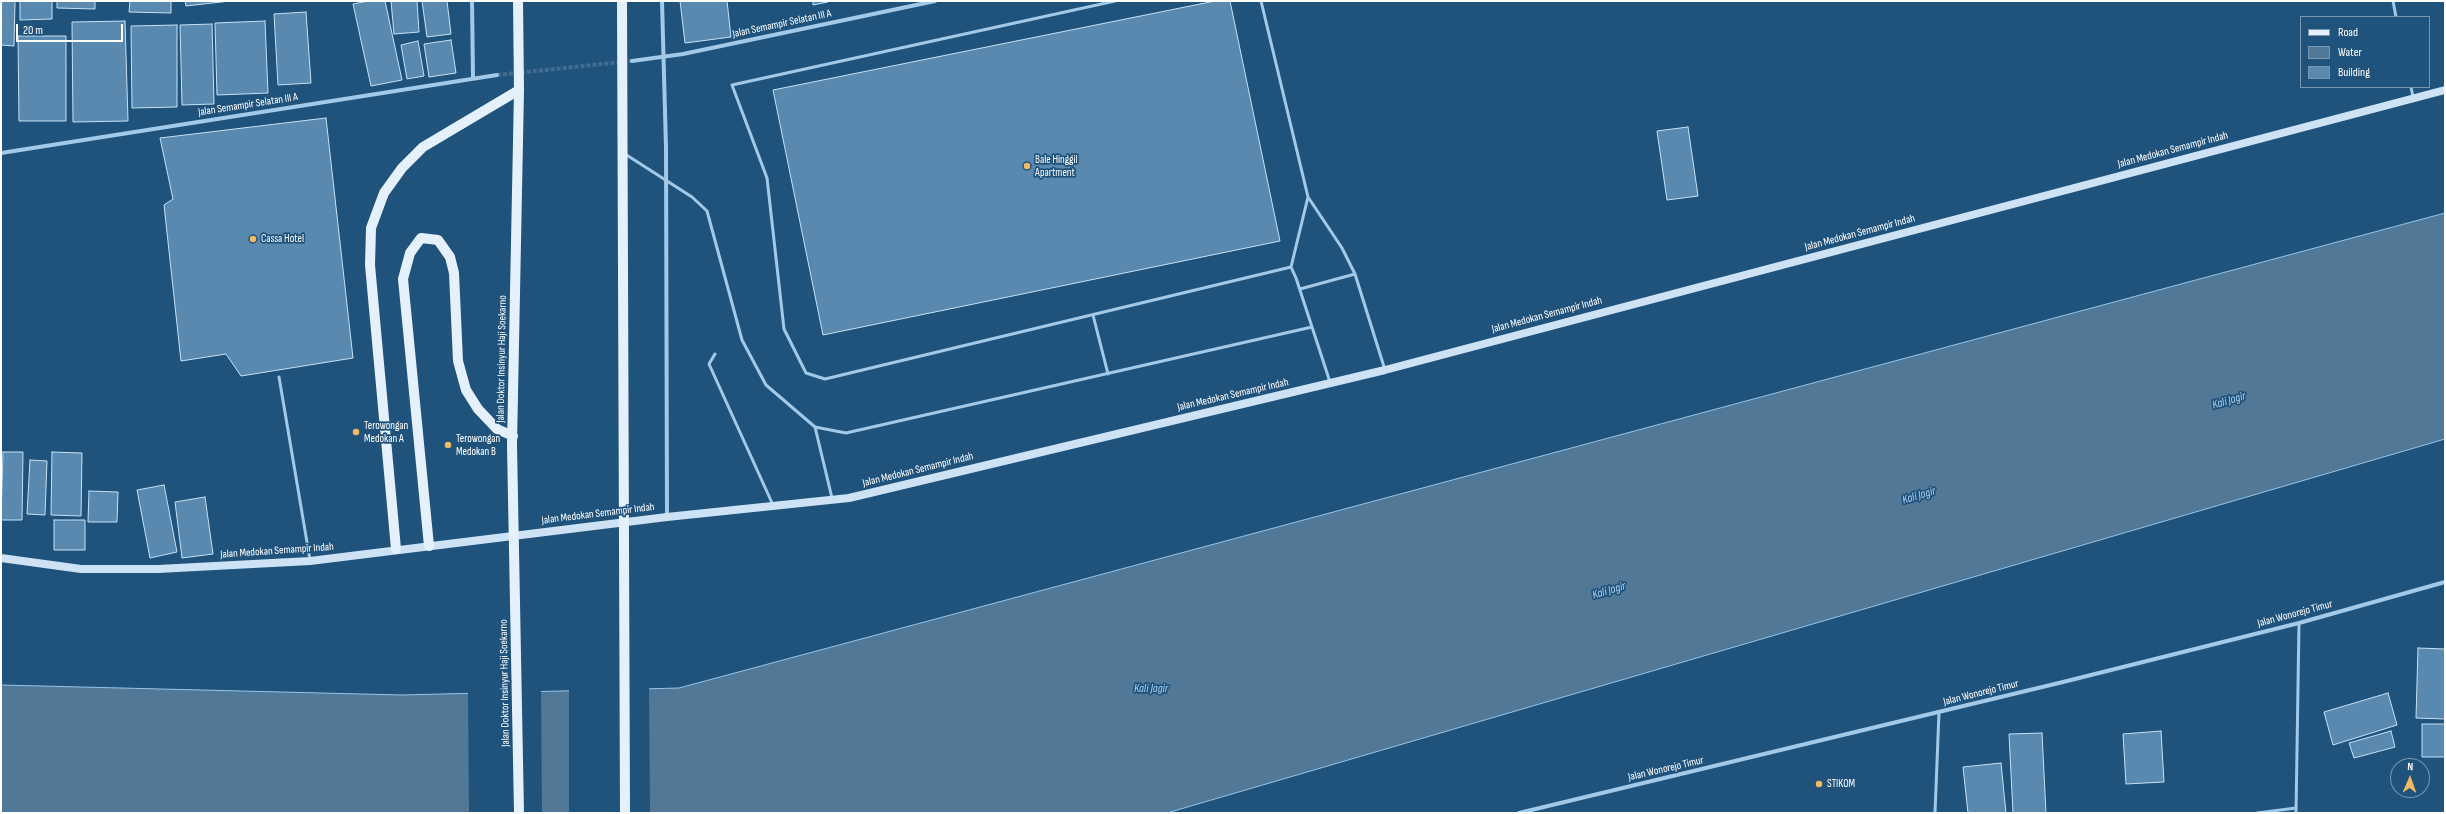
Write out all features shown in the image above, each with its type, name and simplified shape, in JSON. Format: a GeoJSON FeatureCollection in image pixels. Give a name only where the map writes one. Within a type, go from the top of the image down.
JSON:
{"type":"FeatureCollection","features":[{"type":"Feature","properties":{"kind":"main road","name":"Jalan Doktor Insinyur Haji Soekarno"},"geometry":{"type":"LineString","coordinates":[[518,1],[519,90],[513,440],[519,813]]}},
{"type":"Feature","properties":{"kind":"main road"},"geometry":{"type":"LineString","coordinates":[[622,1],[625,813]]}},
{"type":"Feature","properties":{"kind":"main road"},"geometry":{"type":"LineString","coordinates":[[396,549],[370,265],[371,228],[384,193],[402,168],[423,147],[519,90]]}},
{"type":"Feature","properties":{"kind":"main road"},"geometry":{"type":"LineString","coordinates":[[429,546],[403,279],[410,253],[421,238],[438,240],[450,257],[454,273],[458,361],[466,390],[478,409],[498,429],[513,440]]}},
{"type":"Feature","properties":{"kind":"street"},"geometry":{"type":"LineString","coordinates":[[472,1],[473,78]]}},
{"type":"Feature","properties":{"kind":"street"},"geometry":{"type":"LineString","coordinates":[[662,1],[662,58],[666,148],[667,517]]}},
{"type":"Feature","properties":{"kind":"street","name":"Jalan Semampir Selatan III A"},"geometry":{"type":"LineString","coordinates":[[632,61],[662,58],[936,1]]}},
{"type":"Feature","properties":{"kind":"street","name":"Jalan Semampir Selatan III A"},"geometry":{"type":"LineString","coordinates":[[1,153],[473,78],[497,76]]}},
{"type":"Feature","properties":{"kind":"street","name":"Jalan Medokan Semampir Indah"},"geometry":{"type":"LineString","coordinates":[[1,558],[88,569],[158,569],[310,561],[396,549],[667,517],[849,498],[1385,370],[2445,90]]}},
{"type":"Feature","properties":{"kind":"street","name":"Jalan Wonorejo Timur"},"geometry":{"type":"LineString","coordinates":[[1519,813],[1939,712],[2299,622],[2445,582]]}},
{"type":"Feature","properties":{"kind":"lane"},"geometry":{"type":"LineString","coordinates":[[1115,1],[732,86],[766,178],[784,329],[806,373],[825,379],[1290,267]]}},
{"type":"Feature","properties":{"kind":"lane"},"geometry":{"type":"LineString","coordinates":[[1261,1],[1308,197],[1342,248],[1355,274],[1385,370]]}},
{"type":"Feature","properties":{"kind":"lane"},"geometry":{"type":"LineString","coordinates":[[2393,1],[2396,16]]}},
{"type":"Feature","properties":{"kind":"lane"},"geometry":{"type":"LineString","coordinates":[[2411,88],[2413,99]]}},
{"type":"Feature","properties":{"kind":"lane"},"geometry":{"type":"LineString","coordinates":[[623,153],[692,197],[707,211],[742,340],[766,385],[815,427],[846,433],[1312,327]]}},
{"type":"Feature","properties":{"kind":"lane"},"geometry":{"type":"LineString","coordinates":[[1308,197],[1290,267],[1300,289],[1331,383]]}},
{"type":"Feature","properties":{"kind":"lane"},"geometry":{"type":"LineString","coordinates":[[1300,289],[1355,274]]}},
{"type":"Feature","properties":{"kind":"lane"},"geometry":{"type":"LineString","coordinates":[[1093,315],[1108,374]]}},
{"type":"Feature","properties":{"kind":"lane"},"geometry":{"type":"LineString","coordinates":[[715,354],[709,364],[773,506]]}},
{"type":"Feature","properties":{"kind":"lane"},"geometry":{"type":"LineString","coordinates":[[279,377],[310,561]]}},
{"type":"Feature","properties":{"kind":"lane"},"geometry":{"type":"LineString","coordinates":[[815,427],[832,500]]}},
{"type":"Feature","properties":{"kind":"lane"},"geometry":{"type":"LineString","coordinates":[[2296,813],[2299,622]]}},
{"type":"Feature","properties":{"kind":"lane"},"geometry":{"type":"LineString","coordinates":[[1935,813],[1939,712]]}},
{"type":"Feature","properties":{"kind":"lane"},"geometry":{"type":"LineString","coordinates":[[2257,813],[2296,808]]}},
{"type":"Feature","properties":{"kind":"water","name":"Kali Jagir"},"geometry":{"type":"Polygon","coordinates":[[[2445,213],[2445,439],[1167,813],[1,813],[1,685],[402,695],[679,688],[2445,213]]]}},
{"type":"Feature","properties":{"kind":"pier"},"geometry":{"type":"Polygon","coordinates":[[[649,687],[650,813],[569,813],[569,689],[649,687]]]}},
{"type":"Feature","properties":{"kind":"pier"},"geometry":{"type":"Polygon","coordinates":[[[541,690],[542,813],[469,813],[468,692],[541,690]]]}},
{"type":"Feature","properties":{"kind":"building"},"geometry":{"type":"Polygon","coordinates":[[[1,1],[15,1],[14,46],[1,45],[1,1]]]}},
{"type":"Feature","properties":{"kind":"building"},"geometry":{"type":"Polygon","coordinates":[[[20,1],[52,1],[52,19],[20,20],[20,1]]]}},
{"type":"Feature","properties":{"kind":"building"},"geometry":{"type":"Polygon","coordinates":[[[57,1],[95,1],[95,9],[57,8],[57,1]]]}},
{"type":"Feature","properties":{"kind":"building"},"geometry":{"type":"Polygon","coordinates":[[[130,1],[171,1],[171,13],[129,12],[130,1]]]}},
{"type":"Feature","properties":{"kind":"building"},"geometry":{"type":"Polygon","coordinates":[[[185,1],[230,1],[186,6],[185,1]]]}},
{"type":"Feature","properties":{"kind":"building"},"geometry":{"type":"Polygon","coordinates":[[[368,1],[385,1],[402,80],[371,86],[353,4],[368,1]]]}},
{"type":"Feature","properties":{"kind":"building"},"geometry":{"type":"Polygon","coordinates":[[[391,1],[417,1],[419,32],[394,34],[391,1]]]}},
{"type":"Feature","properties":{"kind":"building"},"geometry":{"type":"Polygon","coordinates":[[[422,1],[447,1],[451,34],[427,37],[422,1]]]}},
{"type":"Feature","properties":{"kind":"building"},"geometry":{"type":"Polygon","coordinates":[[[680,1],[727,1],[731,37],[685,43],[680,1]]]}},
{"type":"Feature","properties":{"kind":"building"},"geometry":{"type":"Polygon","coordinates":[[[813,1],[828,1],[828,2],[813,5],[813,1]]]}},
{"type":"Feature","properties":{"kind":"building","name":"Bale Hinggil Apartment"},"geometry":{"type":"Polygon","coordinates":[[[1215,1],[1230,1],[1280,241],[823,335],[773,90],[1215,1]]]}},
{"type":"Feature","properties":{"kind":"building"},"geometry":{"type":"Polygon","coordinates":[[[306,12],[311,83],[278,85],[274,14],[306,12]]]}},
{"type":"Feature","properties":{"kind":"building"},"geometry":{"type":"Polygon","coordinates":[[[125,21],[128,121],[73,122],[72,22],[125,21]]]}},
{"type":"Feature","properties":{"kind":"building"},"geometry":{"type":"Polygon","coordinates":[[[265,21],[268,93],[217,95],[215,23],[265,21]]]}},
{"type":"Feature","properties":{"kind":"building"},"geometry":{"type":"Polygon","coordinates":[[[212,24],[214,104],[182,105],[180,25],[212,24]]]}},
{"type":"Feature","properties":{"kind":"building"},"geometry":{"type":"Polygon","coordinates":[[[177,25],[177,107],[132,108],[131,26],[177,25]]]}},
{"type":"Feature","properties":{"kind":"building"},"geometry":{"type":"Polygon","coordinates":[[[18,36],[66,36],[66,121],[19,121],[18,36]]]}},
{"type":"Feature","properties":{"kind":"building"},"geometry":{"type":"Polygon","coordinates":[[[451,40],[456,73],[429,77],[424,44],[451,40]]]}},
{"type":"Feature","properties":{"kind":"building"},"geometry":{"type":"Polygon","coordinates":[[[418,41],[424,76],[407,79],[401,45],[418,41]]]}},
{"type":"Feature","properties":{"kind":"building","name":"Cassa Hotel"},"geometry":{"type":"Polygon","coordinates":[[[326,118],[353,358],[241,376],[226,354],[181,361],[164,205],[173,199],[160,138],[326,118]]]}},
{"type":"Feature","properties":{"kind":"building"},"geometry":{"type":"Polygon","coordinates":[[[1688,127],[1698,196],[1667,200],[1657,131],[1688,127]]]}},
{"type":"Feature","properties":{"kind":"building"},"geometry":{"type":"Polygon","coordinates":[[[3,452],[23,452],[22,520],[1,520],[3,452]]]}},
{"type":"Feature","properties":{"kind":"building"},"geometry":{"type":"Polygon","coordinates":[[[52,452],[82,453],[81,516],[51,515],[52,452]]]}},
{"type":"Feature","properties":{"kind":"building"},"geometry":{"type":"Polygon","coordinates":[[[30,460],[47,461],[45,515],[27,514],[30,460]]]}},
{"type":"Feature","properties":{"kind":"building"},"geometry":{"type":"Polygon","coordinates":[[[164,485],[177,552],[150,558],[137,490],[164,485]]]}},
{"type":"Feature","properties":{"kind":"building"},"geometry":{"type":"Polygon","coordinates":[[[89,491],[118,492],[117,522],[88,522],[89,491]]]}},
{"type":"Feature","properties":{"kind":"building"},"geometry":{"type":"Polygon","coordinates":[[[205,497],[213,554],[182,558],[175,502],[205,497]]]}},
{"type":"Feature","properties":{"kind":"building"},"geometry":{"type":"Polygon","coordinates":[[[54,520],[85,520],[85,550],[54,550],[54,520]]]}},
{"type":"Feature","properties":{"kind":"building"},"geometry":{"type":"Polygon","coordinates":[[[2418,648],[2445,649],[2445,719],[2416,718],[2418,648]]]}},
{"type":"Feature","properties":{"kind":"building"},"geometry":{"type":"Polygon","coordinates":[[[2388,693],[2397,725],[2333,745],[2324,712],[2388,693]]]}},
{"type":"Feature","properties":{"kind":"building"},"geometry":{"type":"Polygon","coordinates":[[[2422,724],[2445,724],[2445,757],[2422,757],[2422,724]]]}},
{"type":"Feature","properties":{"kind":"building"},"geometry":{"type":"Polygon","coordinates":[[[2161,731],[2164,782],[2126,784],[2123,734],[2161,731]]]}},
{"type":"Feature","properties":{"kind":"building"},"geometry":{"type":"Polygon","coordinates":[[[2391,731],[2395,747],[2354,758],[2349,743],[2391,731]]]}},
{"type":"Feature","properties":{"kind":"building"},"geometry":{"type":"Polygon","coordinates":[[[2042,733],[2046,813],[2013,813],[2009,734],[2042,733]]]}},
{"type":"Feature","properties":{"kind":"building"},"geometry":{"type":"Polygon","coordinates":[[[2001,763],[2006,813],[1968,813],[1963,767],[2001,763]]]}},
{"type":"Feature","properties":{"kind":"tunnel"},"geometry":{"type":"LineString","coordinates":[[497,75],[632,61]]}},
{"type":"Feature","properties":{"kind":"place","name":"Bale Hinggil Apartment"},"geometry":{"type":"Point","coordinates":[1027,166]}},
{"type":"Feature","properties":{"kind":"place","name":"Cassa Hotel"},"geometry":{"type":"Point","coordinates":[253,239]}},
{"type":"Feature","properties":{"kind":"place","name":"Terowongan Medokan A"},"geometry":{"type":"Point","coordinates":[356,432]}},
{"type":"Feature","properties":{"kind":"place","name":"Terowongan Medokan B"},"geometry":{"type":"Point","coordinates":[448,445]}},
{"type":"Feature","properties":{"kind":"place","name":"STIKOM"},"geometry":{"type":"Point","coordinates":[1819,784]}}]}
